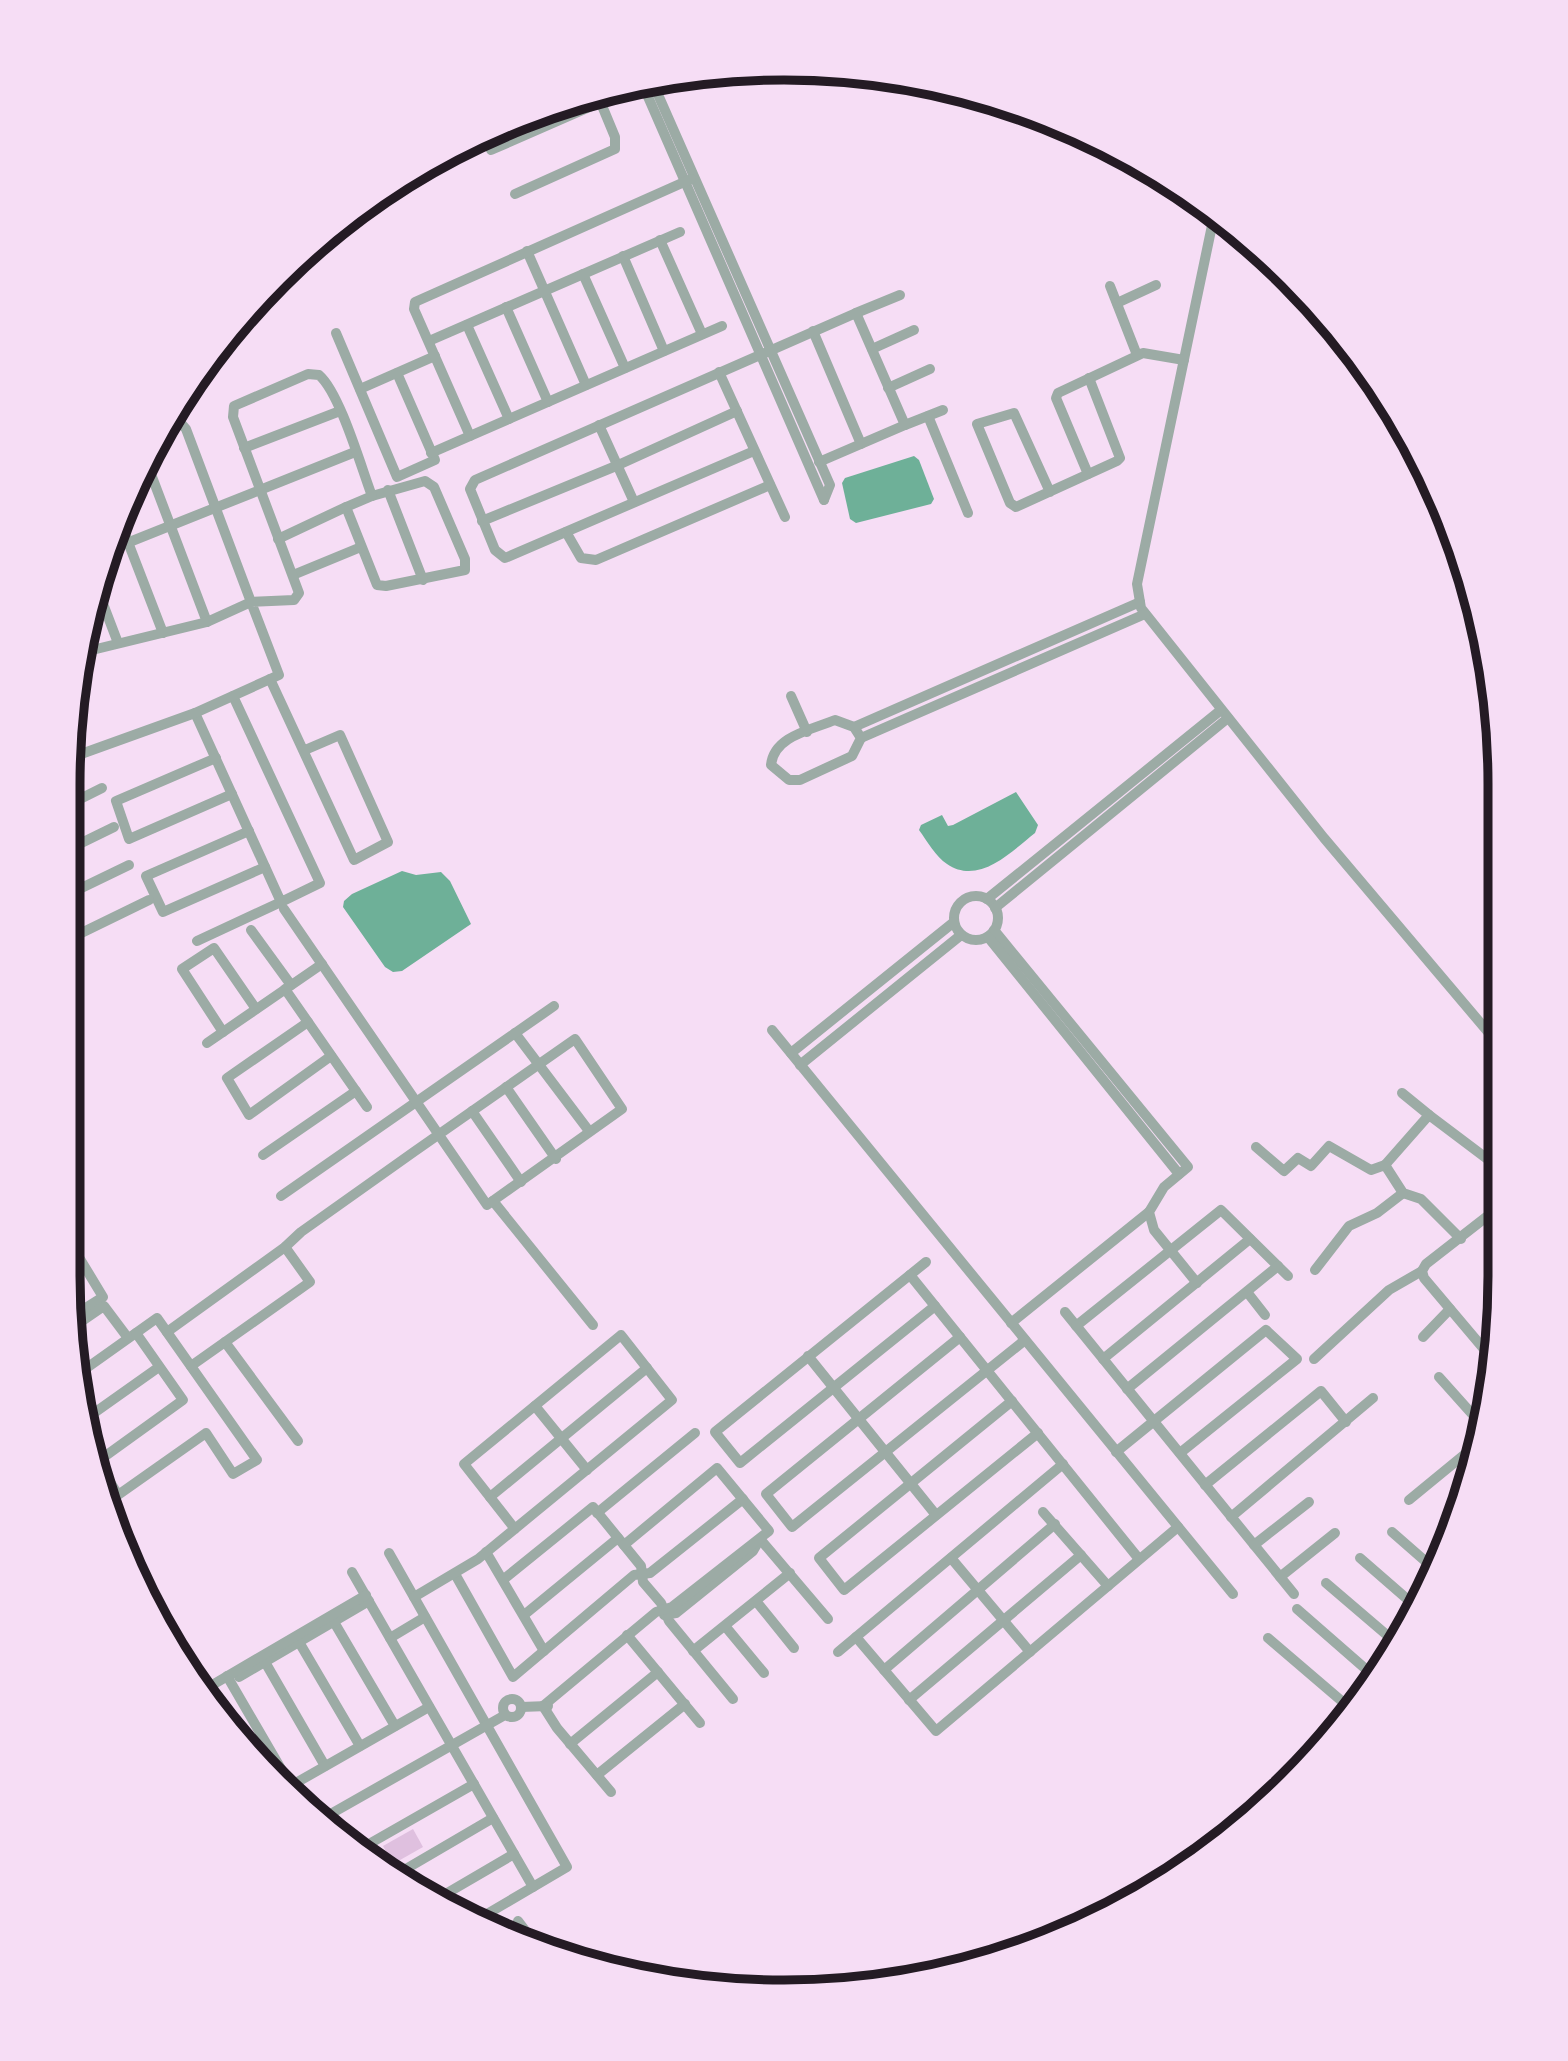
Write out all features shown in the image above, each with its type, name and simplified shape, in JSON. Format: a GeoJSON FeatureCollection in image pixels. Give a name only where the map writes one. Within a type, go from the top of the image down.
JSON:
{"type":"FeatureCollection","features":[{"type":"Feature","properties":{"kind":"street"},"geometry":{"type":"LineString","coordinates":[[656,93],[690,180]]}},
{"type":"Feature","properties":{"kind":"street"},"geometry":{"type":"LineString","coordinates":[[647,94],[690,180],[765,351],[824,500],[830,485],[765,351]]}},
{"type":"Feature","properties":{"kind":"street"},"geometry":{"type":"LineString","coordinates":[[515,194],[615,149],[615,137],[601,104]]}},
{"type":"Feature","properties":{"kind":"street"},"geometry":{"type":"LineString","coordinates":[[491,150],[560,117]]}},
{"type":"Feature","properties":{"kind":"street"},"geometry":{"type":"LineString","coordinates":[[470,436],[414,309],[417,300],[690,180]]}},
{"type":"Feature","properties":{"kind":"street"},"geometry":{"type":"LineString","coordinates":[[1212,226],[1137,584],[1140,602],[1145,614],[1225,714],[1488,1032]]}},
{"type":"Feature","properties":{"kind":"street"},"geometry":{"type":"LineString","coordinates":[[429,341],[680,232]]}},
{"type":"Feature","properties":{"kind":"street"},"geometry":{"type":"LineString","coordinates":[[660,240],[702,334]]}},
{"type":"Feature","properties":{"kind":"street"},"geometry":{"type":"LineString","coordinates":[[527,251],[586,385]]}},
{"type":"Feature","properties":{"kind":"street"},"geometry":{"type":"LineString","coordinates":[[623,256],[664,351]]}},
{"type":"Feature","properties":{"kind":"street"},"geometry":{"type":"LineString","coordinates":[[583,274],[625,368]]}},
{"type":"Feature","properties":{"kind":"street"},"geometry":{"type":"LineString","coordinates":[[1117,303],[1156,285]]}},
{"type":"Feature","properties":{"kind":"street"},"geometry":{"type":"LineString","coordinates":[[1110,286],[1137,355]]}},
{"type":"Feature","properties":{"kind":"street"},"geometry":{"type":"LineString","coordinates":[[754,451],[505,558],[495,550],[470,493],[472,482],[765,351],[900,295]]}},
{"type":"Feature","properties":{"kind":"street"},"geometry":{"type":"LineString","coordinates":[[506,307],[548,402]]}},
{"type":"Feature","properties":{"kind":"street"},"geometry":{"type":"LineString","coordinates":[[856,313],[905,425]]}},
{"type":"Feature","properties":{"kind":"street"},"geometry":{"type":"LineString","coordinates":[[467,325],[509,419]]}},
{"type":"Feature","properties":{"kind":"street"},"geometry":{"type":"LineString","coordinates":[[431,453],[722,326]]}},
{"type":"Feature","properties":{"kind":"street"},"geometry":{"type":"LineString","coordinates":[[872,349],[914,330]]}},
{"type":"Feature","properties":{"kind":"street"},"geometry":{"type":"LineString","coordinates":[[813,331],[861,444]]}},
{"type":"Feature","properties":{"kind":"street"},"geometry":{"type":"LineString","coordinates":[[335,333],[397,477],[435,460],[397,373]]}},
{"type":"Feature","properties":{"kind":"street"},"geometry":{"type":"LineString","coordinates":[[1088,474],[1056,398],[1058,393],[1143,353],[1184,360]]}},
{"type":"Feature","properties":{"kind":"street"},"geometry":{"type":"LineString","coordinates":[[360,389],[435,356]]}},
{"type":"Feature","properties":{"kind":"street"},"geometry":{"type":"LineString","coordinates":[[888,388],[930,369]]}},
{"type":"Feature","properties":{"kind":"street"},"geometry":{"type":"LineString","coordinates":[[719,372],[785,517]]}},
{"type":"Feature","properties":{"kind":"street"},"geometry":{"type":"LineString","coordinates":[[94,649],[207,622],[251,602],[297,598],[299,593],[293,575],[233,416],[234,406],[308,374],[322,377],[340,411],[372,495]]}},
{"type":"Feature","properties":{"kind":"street"},"geometry":{"type":"LineString","coordinates":[[1050,492],[1014,413],[977,424],[1012,507],[1050,492],[1117,461],[1121,455],[1089,378]]}},
{"type":"Feature","properties":{"kind":"street"},"geometry":{"type":"LineString","coordinates":[[820,462],[943,410]]}},
{"type":"Feature","properties":{"kind":"street"},"geometry":{"type":"LineString","coordinates":[[244,449],[340,411]]}},
{"type":"Feature","properties":{"kind":"street"},"geometry":{"type":"LineString","coordinates":[[482,521],[616,466],[737,411]]}},
{"type":"Feature","properties":{"kind":"street"},"geometry":{"type":"LineString","coordinates":[[928,416],[968,513]]}},
{"type":"Feature","properties":{"kind":"street"},"geometry":{"type":"LineString","coordinates":[[81,753],[195,713],[279,675],[186,429],[181,423]]}},
{"type":"Feature","properties":{"kind":"street"},"geometry":{"type":"LineString","coordinates":[[599,425],[634,502]]}},
{"type":"Feature","properties":{"kind":"street"},"geometry":{"type":"LineString","coordinates":[[123,544],[355,452]]}},
{"type":"Feature","properties":{"kind":"street"},"geometry":{"type":"LineString","coordinates":[[152,476],[207,622]]}},
{"type":"Feature","properties":{"kind":"street"},"geometry":{"type":"LineString","coordinates":[[278,539],[346,507],[372,495],[420,481],[430,483],[465,559],[466,567],[462,573],[377,585],[346,507]]}},
{"type":"Feature","properties":{"kind":"street"},"geometry":{"type":"LineString","coordinates":[[566,532],[581,558],[596,560],[770,485]]}},
{"type":"Feature","properties":{"kind":"street"},"geometry":{"type":"LineString","coordinates":[[388,490],[423,580]]}},
{"type":"Feature","properties":{"kind":"street"},"geometry":{"type":"LineString","coordinates":[[126,537],[163,633]]}},
{"type":"Feature","properties":{"kind":"street"},"geometry":{"type":"LineString","coordinates":[[293,575],[361,547]]}},
{"type":"Feature","properties":{"kind":"street"},"geometry":{"type":"LineString","coordinates":[[854,727],[1140,602]]}},
{"type":"Feature","properties":{"kind":"street"},"geometry":{"type":"LineString","coordinates":[[103,605],[118,643]]}},
{"type":"Feature","properties":{"kind":"street"},"geometry":{"type":"LineString","coordinates":[[861,738],[854,727],[835,720],[780,743],[772,752],[771,765],[789,780],[800,779],[852,756],[861,738],[1145,614]]}},
{"type":"Feature","properties":{"kind":"street"},"geometry":{"type":"LineString","coordinates":[[989,668],[994,680]]}},
{"type":"Feature","properties":{"kind":"street"},"geometry":{"type":"LineString","coordinates":[[270,679],[354,860],[388,842],[340,734],[305,750]]}},
{"type":"Feature","properties":{"kind":"street"},"geometry":{"type":"LineString","coordinates":[[197,941],[283,906],[320,883],[233,695]]}},
{"type":"Feature","properties":{"kind":"street"},"geometry":{"type":"LineString","coordinates":[[792,696],[807,732]]}},
{"type":"Feature","properties":{"kind":"street"},"geometry":{"type":"LineString","coordinates":[[167,1332],[285,1247],[301,1231],[439,1135],[506,1087],[539,1065],[575,1039],[622,1109],[589,1131],[556,1159],[487,1205],[439,1135],[416,1102],[283,906],[195,713]]}},
{"type":"Feature","properties":{"kind":"street"},"geometry":{"type":"LineString","coordinates":[[987,899],[1225,714]]}},
{"type":"Feature","properties":{"kind":"street"},"geometry":{"type":"LineString","coordinates":[[995,908],[1225,714]]}},
{"type":"Feature","properties":{"kind":"street"},"geometry":{"type":"LineString","coordinates":[[216,758],[116,801],[129,839],[232,794]]}},
{"type":"Feature","properties":{"kind":"street"},"geometry":{"type":"LineString","coordinates":[[80,799],[102,788]]}},
{"type":"Feature","properties":{"kind":"street"},"geometry":{"type":"LineString","coordinates":[[80,844],[114,827]]}},
{"type":"Feature","properties":{"kind":"street"},"geometry":{"type":"LineString","coordinates":[[249,831],[146,876],[163,912],[265,867]]}},
{"type":"Feature","properties":{"kind":"street"},"geometry":{"type":"LineString","coordinates":[[80,889],[129,865]]}},
{"type":"Feature","properties":{"kind":"street"},"geometry":{"type":"LineString","coordinates":[[968,897],[987,899],[998,915],[991,933],[969,940],[961,935],[954,922],[955,910],[960,902],[968,897]]}},
{"type":"Feature","properties":{"kind":"street"},"geometry":{"type":"LineString","coordinates":[[80,934],[149,900]]}},
{"type":"Feature","properties":{"kind":"street"},"geometry":{"type":"LineString","coordinates":[[791,1053],[954,922]]}},
{"type":"Feature","properties":{"kind":"street"},"geometry":{"type":"LineString","coordinates":[[251,930],[308,1022],[367,1107]]}},
{"type":"Feature","properties":{"kind":"street"},"geometry":{"type":"LineString","coordinates":[[991,933],[1188,1167],[1164,1187],[1149,1212],[1011,1323]]}},
{"type":"Feature","properties":{"kind":"street"},"geometry":{"type":"LineString","coordinates":[[800,1065],[961,935]]}},
{"type":"Feature","properties":{"kind":"street"},"geometry":{"type":"LineString","coordinates":[[223,1032],[182,969],[214,948],[256,1009]]}},
{"type":"Feature","properties":{"kind":"street"},"geometry":{"type":"LineString","coordinates":[[207,1043],[322,964]]}},
{"type":"Feature","properties":{"kind":"street"},"geometry":{"type":"LineString","coordinates":[[281,1196],[554,1006]]}},
{"type":"Feature","properties":{"kind":"street"},"geometry":{"type":"LineString","coordinates":[[308,1022],[227,1078],[249,1115],[331,1056]]}},
{"type":"Feature","properties":{"kind":"street"},"geometry":{"type":"LineString","coordinates":[[772,1030],[1233,1594]]}},
{"type":"Feature","properties":{"kind":"street"},"geometry":{"type":"LineString","coordinates":[[515,1033],[589,1131]]}},
{"type":"Feature","properties":{"kind":"street"},"geometry":{"type":"LineString","coordinates":[[506,1087],[556,1159]]}},
{"type":"Feature","properties":{"kind":"street"},"geometry":{"type":"LineString","coordinates":[[263,1155],[356,1091]]}},
{"type":"Feature","properties":{"kind":"street"},"geometry":{"type":"LineString","coordinates":[[1402,1093],[1488,1159]]}},
{"type":"Feature","properties":{"kind":"street"},"geometry":{"type":"LineString","coordinates":[[472,1111],[521,1182]]}},
{"type":"Feature","properties":{"kind":"street"},"geometry":{"type":"LineString","coordinates":[[1256,1147],[1285,1171],[1298,1158],[1311,1166],[1329,1146],[1371,1170],[1385,1165],[1429,1115]]}},
{"type":"Feature","properties":{"kind":"street"},"geometry":{"type":"LineString","coordinates":[[1385,1165],[1404,1194],[1421,1199],[1461,1239]]}},
{"type":"Feature","properties":{"kind":"street"},"geometry":{"type":"LineString","coordinates":[[1315,1270],[1349,1226],[1377,1213],[1404,1194]]}},
{"type":"Feature","properties":{"kind":"street"},"geometry":{"type":"LineString","coordinates":[[493,1201],[593,1325]]}},
{"type":"Feature","properties":{"kind":"street"},"geometry":{"type":"LineString","coordinates":[[1076,1326],[1221,1210],[1288,1276]]}},
{"type":"Feature","properties":{"kind":"street"},"geometry":{"type":"LineString","coordinates":[[1149,1212],[1154,1230],[1197,1283]]}},
{"type":"Feature","properties":{"kind":"street"},"geometry":{"type":"LineString","coordinates":[[1314,1359],[1389,1290],[1422,1271],[1426,1264],[1488,1216]]}},
{"type":"Feature","properties":{"kind":"street"},"geometry":{"type":"LineString","coordinates":[[1103,1359],[1250,1239]]}},
{"type":"Feature","properties":{"kind":"street"},"geometry":{"type":"LineString","coordinates":[[191,1366],[310,1282],[285,1247]]}},
{"type":"Feature","properties":{"kind":"street"},"geometry":{"type":"LineString","coordinates":[[80,1259],[103,1297],[81,1311]]}},
{"type":"Feature","properties":{"kind":"street"},"geometry":{"type":"LineString","coordinates":[[926,1262],[715,1432],[740,1463],[935,1306]]}},
{"type":"Feature","properties":{"kind":"street"},"geometry":{"type":"LineString","coordinates":[[1128,1389],[1278,1266]]}},
{"type":"Feature","properties":{"kind":"street"},"geometry":{"type":"LineString","coordinates":[[1422,1271],[1483,1349]]}},
{"type":"Feature","properties":{"kind":"street"},"geometry":{"type":"LineString","coordinates":[[910,1275],[1139,1559]]}},
{"type":"Feature","properties":{"kind":"street"},"geometry":{"type":"LineString","coordinates":[[1247,1292],[1265,1315]]}},
{"type":"Feature","properties":{"kind":"street"},"geometry":{"type":"LineString","coordinates":[[82,1321],[104,1306],[159,1367],[183,1401],[103,1453]]}},
{"type":"Feature","properties":{"kind":"street"},"geometry":{"type":"LineString","coordinates":[[1423,1336],[1450,1309]]}},
{"type":"Feature","properties":{"kind":"street"},"geometry":{"type":"LineString","coordinates":[[1065,1312],[1294,1594]]}},
{"type":"Feature","properties":{"kind":"street"},"geometry":{"type":"LineString","coordinates":[[87,1368],[157,1318],[257,1460],[233,1474],[206,1433],[118,1495],[113,1487]]}},
{"type":"Feature","properties":{"kind":"street"},"geometry":{"type":"LineString","coordinates":[[1116,1452],[1266,1330],[1297,1359],[1180,1453]]}},
{"type":"Feature","properties":{"kind":"street"},"geometry":{"type":"LineString","coordinates":[[414,1597],[455,1574],[486,1552],[673,1400],[621,1335],[464,1464],[514,1529]]}},
{"type":"Feature","properties":{"kind":"street"},"geometry":{"type":"LineString","coordinates":[[960,1337],[766,1493],[792,1527],[1025,1339]]}},
{"type":"Feature","properties":{"kind":"street"},"geometry":{"type":"LineString","coordinates":[[225,1342],[298,1441]]}},
{"type":"Feature","properties":{"kind":"street"},"geometry":{"type":"LineString","coordinates":[[808,1356],[936,1515]]}},
{"type":"Feature","properties":{"kind":"street"},"geometry":{"type":"LineString","coordinates":[[94,1413],[159,1367]]}},
{"type":"Feature","properties":{"kind":"street"},"geometry":{"type":"LineString","coordinates":[[490,1497],[648,1368]]}},
{"type":"Feature","properties":{"kind":"street"},"geometry":{"type":"LineString","coordinates":[[1439,1377],[1474,1416]]}},
{"type":"Feature","properties":{"kind":"street"},"geometry":{"type":"LineString","coordinates":[[1205,1485],[1321,1391],[1346,1422]]}},
{"type":"Feature","properties":{"kind":"street"},"geometry":{"type":"LineString","coordinates":[[1231,1517],[1373,1398]]}},
{"type":"Feature","properties":{"kind":"street"},"geometry":{"type":"LineString","coordinates":[[1012,1401],[818,1558],[844,1590],[1038,1433]]}},
{"type":"Feature","properties":{"kind":"street"},"geometry":{"type":"LineString","coordinates":[[535,1406],[587,1469]]}},
{"type":"Feature","properties":{"kind":"street"},"geometry":{"type":"LineString","coordinates":[[597,1513],[695,1433]]}},
{"type":"Feature","properties":{"kind":"street"},"geometry":{"type":"LineString","coordinates":[[1409,1500],[1465,1454]]}},
{"type":"Feature","properties":{"kind":"street"},"geometry":{"type":"LineString","coordinates":[[838,1652],[1063,1464]]}},
{"type":"Feature","properties":{"kind":"street"},"geometry":{"type":"LineString","coordinates":[[330,1814],[505,1715],[516,1717],[521,1707],[551,1706],[629,1637],[665,1612],[677,1613],[753,1550],[769,1531],[717,1468],[524,1615]]}},
{"type":"Feature","properties":{"kind":"street"},"geometry":{"type":"LineString","coordinates":[[455,1574],[513,1677],[634,1575],[650,1573],[743,1499]]}},
{"type":"Feature","properties":{"kind":"street"},"geometry":{"type":"LineString","coordinates":[[1254,1545],[1309,1502]]}},
{"type":"Feature","properties":{"kind":"street"},"geometry":{"type":"LineString","coordinates":[[504,1579],[593,1507],[641,1566],[643,1583],[693,1651],[733,1699]]}},
{"type":"Feature","properties":{"kind":"street"},"geometry":{"type":"LineString","coordinates":[[1043,1512],[1108,1586]]}},
{"type":"Feature","properties":{"kind":"street"},"geometry":{"type":"LineString","coordinates":[[884,1670],[1055,1524]]}},
{"type":"Feature","properties":{"kind":"street"},"geometry":{"type":"LineString","coordinates":[[856,1637],[936,1731],[1178,1527]]}},
{"type":"Feature","properties":{"kind":"street"},"geometry":{"type":"LineString","coordinates":[[1392,1532],[1427,1562]]}},
{"type":"Feature","properties":{"kind":"street"},"geometry":{"type":"LineString","coordinates":[[1280,1577],[1335,1533]]}},
{"type":"Feature","properties":{"kind":"street"},"geometry":{"type":"LineString","coordinates":[[760,1539],[828,1619]]}},
{"type":"Feature","properties":{"kind":"street"},"geometry":{"type":"LineString","coordinates":[[486,1552],[544,1651]]}},
{"type":"Feature","properties":{"kind":"street"},"geometry":{"type":"LineString","coordinates":[[389,1553],[567,1867],[487,1914]]}},
{"type":"Feature","properties":{"kind":"street"},"geometry":{"type":"LineString","coordinates":[[909,1700],[1081,1555]]}},
{"type":"Feature","properties":{"kind":"street"},"geometry":{"type":"LineString","coordinates":[[951,1558],[1030,1652]]}},
{"type":"Feature","properties":{"kind":"street"},"geometry":{"type":"LineString","coordinates":[[1360,1558],[1408,1600]]}},
{"type":"Feature","properties":{"kind":"street"},"geometry":{"type":"LineString","coordinates":[[352,1572],[533,1887]]}},
{"type":"Feature","properties":{"kind":"street"},"geometry":{"type":"LineString","coordinates":[[693,1651],[790,1573]]}},
{"type":"Feature","properties":{"kind":"street"},"geometry":{"type":"LineString","coordinates":[[1326,1583],[1388,1636]]}},
{"type":"Feature","properties":{"kind":"street"},"geometry":{"type":"LineString","coordinates":[[212,1686],[265,1662],[334,1622],[368,1598]]}},
{"type":"Feature","properties":{"kind":"street"},"geometry":{"type":"LineString","coordinates":[[229,1679],[368,1598]]}},
{"type":"Feature","properties":{"kind":"street"},"geometry":{"type":"LineString","coordinates":[[756,1601],[794,1648]]}},
{"type":"Feature","properties":{"kind":"street"},"geometry":{"type":"LineString","coordinates":[[1297,1609],[1367,1670]]}},
{"type":"Feature","properties":{"kind":"street"},"geometry":{"type":"LineString","coordinates":[[390,1638],[425,1617]]}},
{"type":"Feature","properties":{"kind":"street"},"geometry":{"type":"LineString","coordinates":[[334,1622],[395,1727]]}},
{"type":"Feature","properties":{"kind":"street"},"geometry":{"type":"LineString","coordinates":[[725,1626],[764,1673]]}},
{"type":"Feature","properties":{"kind":"street"},"geometry":{"type":"LineString","coordinates":[[629,1637],[700,1723]]}},
{"type":"Feature","properties":{"kind":"street"},"geometry":{"type":"LineString","coordinates":[[1268,1638],[1344,1703]]}},
{"type":"Feature","properties":{"kind":"street"},"geometry":{"type":"LineString","coordinates":[[299,1642],[360,1746]]}},
{"type":"Feature","properties":{"kind":"street"},"geometry":{"type":"LineString","coordinates":[[265,1662],[325,1766]]}},
{"type":"Feature","properties":{"kind":"street"},"geometry":{"type":"LineString","coordinates":[[570,1744],[658,1672]]}},
{"type":"Feature","properties":{"kind":"street"},"geometry":{"type":"LineString","coordinates":[[229,1679],[275,1761]]}},
{"type":"Feature","properties":{"kind":"street"},"geometry":{"type":"LineString","coordinates":[[597,1775],[685,1704]]}},
{"type":"Feature","properties":{"kind":"street"},"geometry":{"type":"LineString","coordinates":[[543,1706],[570,1744],[611,1792]]}},
{"type":"Feature","properties":{"kind":"street"},"geometry":{"type":"LineString","coordinates":[[296,1783],[429,1707]]}},
{"type":"Feature","properties":{"kind":"street"},"geometry":{"type":"LineString","coordinates":[[369,1844],[474,1784]]}},
{"type":"Feature","properties":{"kind":"street"},"geometry":{"type":"LineString","coordinates":[[405,1869],[493,1818]]}},
{"type":"Feature","properties":{"kind":"street"},"geometry":{"type":"LineString","coordinates":[[447,1894],[514,1854]]}},
{"type":"Feature","properties":{"kind":"shaded area"},"geometry":{"type":"Polygon","coordinates":[[[914,456],[919,460],[934,499],[931,504],[856,523],[850,519],[842,483],[845,478],[914,456]]]}},
{"type":"Feature","properties":{"kind":"shaded area"},"geometry":{"type":"Polygon","coordinates":[[[1016,792],[1038,825],[1035,833],[1005,857],[983,869],[959,870],[947,864],[935,853],[919,830],[921,825],[942,815],[948,826],[953,825],[1016,792]]]}},
{"type":"Feature","properties":{"kind":"shaded area"},"geometry":{"type":"Polygon","coordinates":[[[402,871],[416,875],[441,872],[450,881],[471,924],[402,971],[393,972],[385,967],[343,907],[344,901],[352,894],[402,871]]]}},
{"type":"Feature","properties":{"kind":"shaded area"},"geometry":{"type":"Polygon","coordinates":[[[413,1829],[423,1847],[395,1863],[383,1846],[413,1829]]]}}]}
